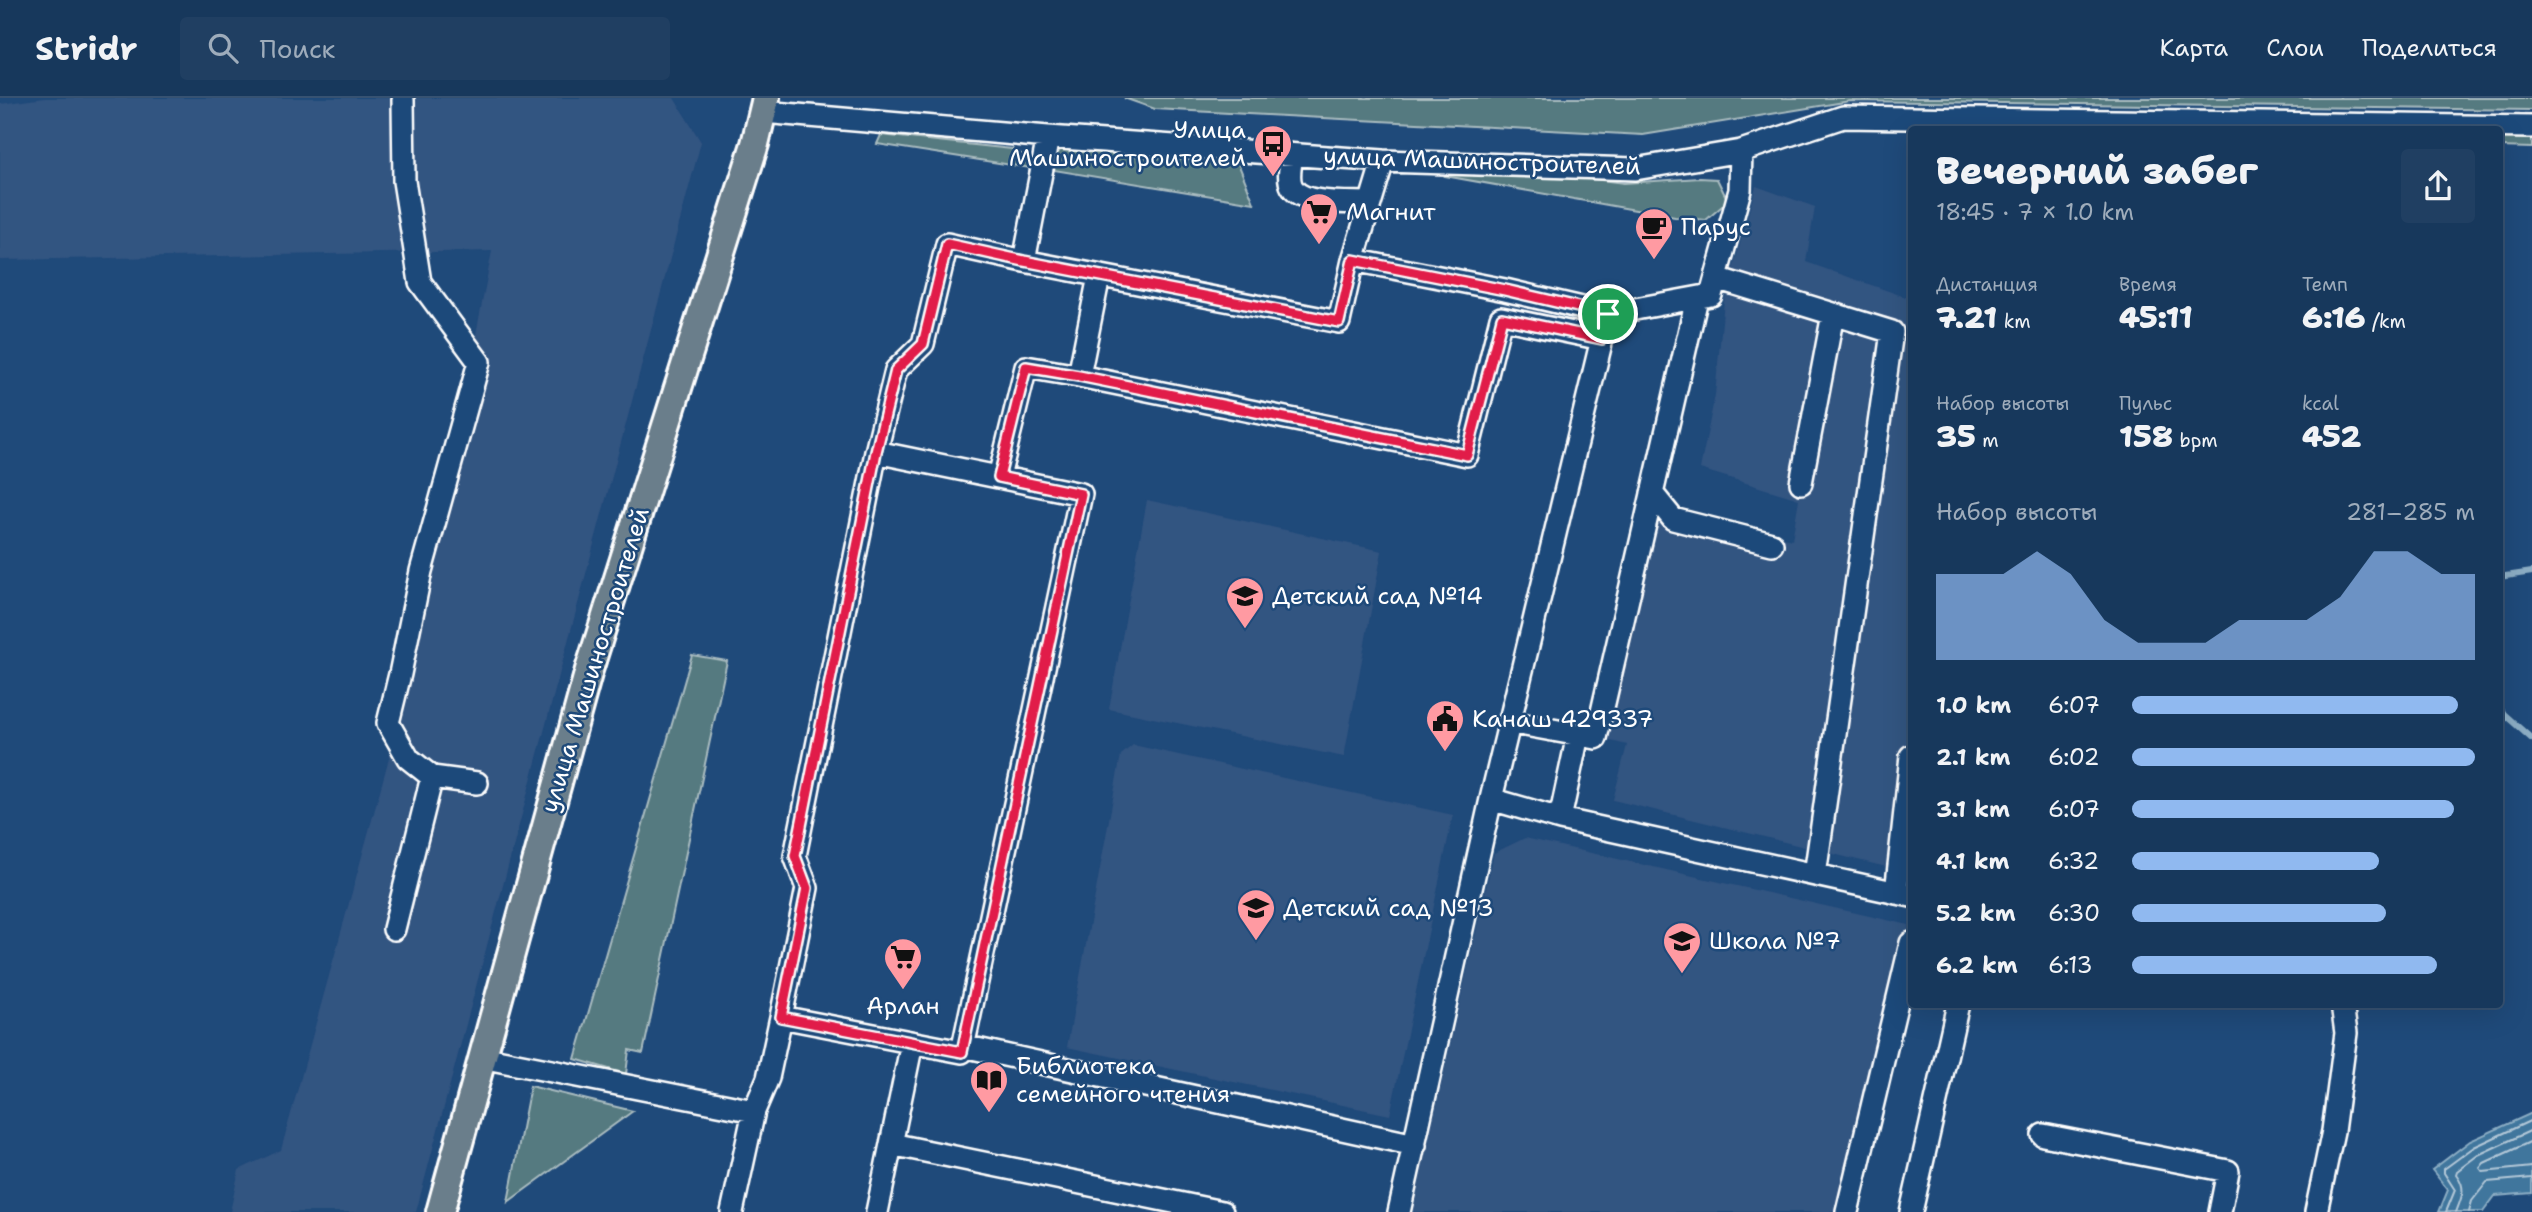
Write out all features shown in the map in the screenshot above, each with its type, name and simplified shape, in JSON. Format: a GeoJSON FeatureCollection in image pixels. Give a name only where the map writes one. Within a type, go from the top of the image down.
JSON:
{"type":"FeatureCollection","features":[{"type":"Feature","properties":{"kind":"main road","name":"улица Машиностроителей"},"geometry":{"type":"LineString","coordinates":[[440,1212],[589,670],[765,102]]}},
{"type":"Feature","properties":{"kind":"street"},"geometry":{"type":"LineString","coordinates":[[403,100],[404,181],[420,282],[479,362],[421,571],[387,723],[408,758],[432,777],[477,783]]}},
{"type":"Feature","properties":{"kind":"street","name":"улица Машиностроителей"},"geometry":{"type":"LineString","coordinates":[[765,102],[1048,137],[1383,161],[1635,169],[1741,151],[1843,117],[2463,126]]}},
{"type":"Feature","properties":{"kind":"street","name":"улица Машиностроителей"},"geometry":{"type":"LineString","coordinates":[[2503,127],[2532,127]]}},
{"type":"Feature","properties":{"kind":"street"},"geometry":{"type":"LineString","coordinates":[[1024,261],[1048,137]]}},
{"type":"Feature","properties":{"kind":"street"},"geometry":{"type":"LineString","coordinates":[[1353,260],[1505,290],[1608,314],[1711,295],[1740,190],[1741,151]]}},
{"type":"Feature","properties":{"kind":"street"},"geometry":{"type":"LineString","coordinates":[[1292,155],[1289,179],[1292,188],[1303,197],[1370,203]]}},
{"type":"Feature","properties":{"kind":"street"},"geometry":{"type":"LineString","coordinates":[[732,1212],[754,1111],[768,1078],[807,888],[795,856],[876,452],[896,370],[923,344],[947,244],[1339,322],[1353,260],[1383,161]]}},
{"type":"Feature","properties":{"kind":"street"},"geometry":{"type":"LineString","coordinates":[[1079,376],[1099,276]]}},
{"type":"Feature","properties":{"kind":"street"},"geometry":{"type":"LineString","coordinates":[[1716,278],[1892,332],[1815,875]]}},
{"type":"Feature","properties":{"kind":"street"},"geometry":{"type":"LineString","coordinates":[[1509,722],[1595,738],[1698,298]]}},
{"type":"Feature","properties":{"kind":"street"},"geometry":{"type":"LineString","coordinates":[[1399,1212],[1491,799],[1608,314]]}},
{"type":"Feature","properties":{"kind":"street"},"geometry":{"type":"LineString","coordinates":[[1801,483],[1833,314]]}},
{"type":"Feature","properties":{"kind":"street"},"geometry":{"type":"LineString","coordinates":[[999,477],[1026,367],[1467,455],[1502,318],[1602,339]]}},
{"type":"Feature","properties":{"kind":"street"},"geometry":{"type":"LineString","coordinates":[[781,1017],[962,1052],[1081,494],[876,452]]}},
{"type":"Feature","properties":{"kind":"street"},"geometry":{"type":"LineString","coordinates":[[1652,493],[1673,519],[1772,544]]}},
{"type":"Feature","properties":{"kind":"street"},"geometry":{"type":"LineString","coordinates":[[1560,819],[1578,735]]}},
{"type":"Feature","properties":{"kind":"street"},"geometry":{"type":"LineString","coordinates":[[394,929],[432,777]]}},
{"type":"Feature","properties":{"kind":"street"},"geometry":{"type":"LineString","coordinates":[[1491,799],[1560,819],[1903,895],[1908,808]]}},
{"type":"Feature","properties":{"kind":"street"},"geometry":{"type":"LineString","coordinates":[[1853,1211],[1908,957]]}},
{"type":"Feature","properties":{"kind":"street"},"geometry":{"type":"LineString","coordinates":[[1911,1212],[1957,1008]]}},
{"type":"Feature","properties":{"kind":"street"},"geometry":{"type":"LineString","coordinates":[[2316,1212],[2333,1131],[2346,1032],[2343,1008]]}},
{"type":"Feature","properties":{"kind":"street"},"geometry":{"type":"LineString","coordinates":[[877,1212],[912,1043]]}},
{"type":"Feature","properties":{"kind":"street"},"geometry":{"type":"LineString","coordinates":[[963,1046],[1415,1145]]}},
{"type":"Feature","properties":{"kind":"street"},"geometry":{"type":"LineString","coordinates":[[481,1057],[754,1111]]}},
{"type":"Feature","properties":{"kind":"street"},"geometry":{"type":"LineString","coordinates":[[2043,1135],[2228,1171],[2220,1212]]}},
{"type":"Feature","properties":{"kind":"street"},"geometry":{"type":"LineString","coordinates":[[891,1144],[1222,1212]]}},
{"type":"Feature","properties":{"kind":"shaded area"},"geometry":{"type":"Polygon","coordinates":[[[45,98],[674,98],[701,142],[416,1212],[230,1212],[239,1170],[281,1150],[408,689],[492,251],[0,260],[0,104],[45,98]]]}},
{"type":"Feature","properties":{"kind":"shaded area"},"geometry":{"type":"Polygon","coordinates":[[[1756,186],[1815,207],[1806,262],[1908,298],[1908,872],[1613,800],[1627,745],[1607,740],[1660,507],[1792,540],[1799,499],[1700,469],[1715,395],[1724,301],[1756,186]]]}},
{"type":"Feature","properties":{"kind":"shaded area","name":"Детский сад №14"},"geometry":{"type":"Polygon","coordinates":[[[1147,500],[1382,551],[1344,757],[1109,709],[1147,500]]]}},
{"type":"Feature","properties":{"kind":"shaded area","name":"Детский сад №13"},"geometry":{"type":"Polygon","coordinates":[[[1133,745],[1453,815],[1390,1115],[1067,1047],[1121,755],[1133,745]]]}},
{"type":"Feature","properties":{"kind":"shaded area","name":"Школа №7"},"geometry":{"type":"Polygon","coordinates":[[[1525,838],[1908,925],[1842,1212],[1412,1212],[1494,853],[1525,838]]]}},
{"type":"Feature","properties":{"kind":"green space"},"geometry":{"type":"Polygon","coordinates":[[[1124,98],[2532,98],[2532,110],[1850,101],[1643,135],[1155,109],[1124,98]]]}},
{"type":"Feature","properties":{"kind":"green space"},"geometry":{"type":"Polygon","coordinates":[[[2503,134],[2532,135],[2532,148],[2503,147],[2503,134]]]}},
{"type":"Feature","properties":{"kind":"green space"},"geometry":{"type":"Polygon","coordinates":[[[881,135],[1012,149],[1030,159],[1031,168],[877,144],[881,135]]]}},
{"type":"Feature","properties":{"kind":"green space"},"geometry":{"type":"Polygon","coordinates":[[[1061,149],[1236,158],[1254,203],[1054,170],[1054,158],[1061,149]]]}},
{"type":"Feature","properties":{"kind":"green space"},"geometry":{"type":"Polygon","coordinates":[[[1450,169],[1562,175],[1624,183],[1717,179],[1728,201],[1706,220],[1675,217],[1445,176],[1450,169]]]}},
{"type":"Feature","properties":{"kind":"green space"},"geometry":{"type":"Polygon","coordinates":[[[692,655],[727,661],[643,1053],[629,1050],[626,1074],[575,1059],[692,655]]]}},
{"type":"Feature","properties":{"kind":"green space"},"geometry":{"type":"Polygon","coordinates":[[[530,1086],[633,1111],[508,1202],[530,1086]]]}},
{"type":"Feature","properties":{"kind":"water"},"geometry":{"type":"Polygon","coordinates":[[[2532,1113],[2532,1193],[2495,1196],[2483,1212],[2439,1212],[2448,1190],[2432,1170],[2470,1141],[2532,1113]]]}},
{"type":"Feature","properties":{"kind":"waterway"},"geometry":{"type":"LineString","coordinates":[[2503,576],[2532,572]]}},
{"type":"Feature","properties":{"kind":"waterway"},"geometry":{"type":"LineString","coordinates":[[2503,712],[2532,739]]}},
{"type":"Feature","properties":{"kind":"place","name":"Улица Машиностроителей"},"geometry":{"type":"Point","coordinates":[1273,178]}},
{"type":"Feature","properties":{"kind":"place","name":"Магнит"},"geometry":{"type":"Point","coordinates":[1319,246]}},
{"type":"Feature","properties":{"kind":"place","name":"Парус"},"geometry":{"type":"Point","coordinates":[1654,261]}},
{"type":"Feature","properties":{"kind":"place","name":"Детский сад №14"},"geometry":{"type":"Point","coordinates":[1245,630]}},
{"type":"Feature","properties":{"kind":"place","name":"Канаш 429337"},"geometry":{"type":"Point","coordinates":[1445,753]}},
{"type":"Feature","properties":{"kind":"place","name":"Детский сад №13"},"geometry":{"type":"Point","coordinates":[1256,942]}},
{"type":"Feature","properties":{"kind":"place","name":"Школа №7"},"geometry":{"type":"Point","coordinates":[1682,975]}},
{"type":"Feature","properties":{"kind":"place","name":"Арлан"},"geometry":{"type":"Point","coordinates":[903,991]}},
{"type":"Feature","properties":{"kind":"place","name":"Библиотека семейного чтения"},"geometry":{"type":"Point","coordinates":[989,1114]}},
{"type":"Feature","properties":{"kind":"route"},"geometry":{"type":"LineString","coordinates":[[947,244],[1339,322],[1353,260],[1505,290],[1608,314],[1602,339],[1502,318],[1467,455],[1026,367],[999,477],[1081,494],[962,1052],[781,1017],[807,888],[795,856],[876,452],[896,370],[923,344],[947,244]]}}]}
